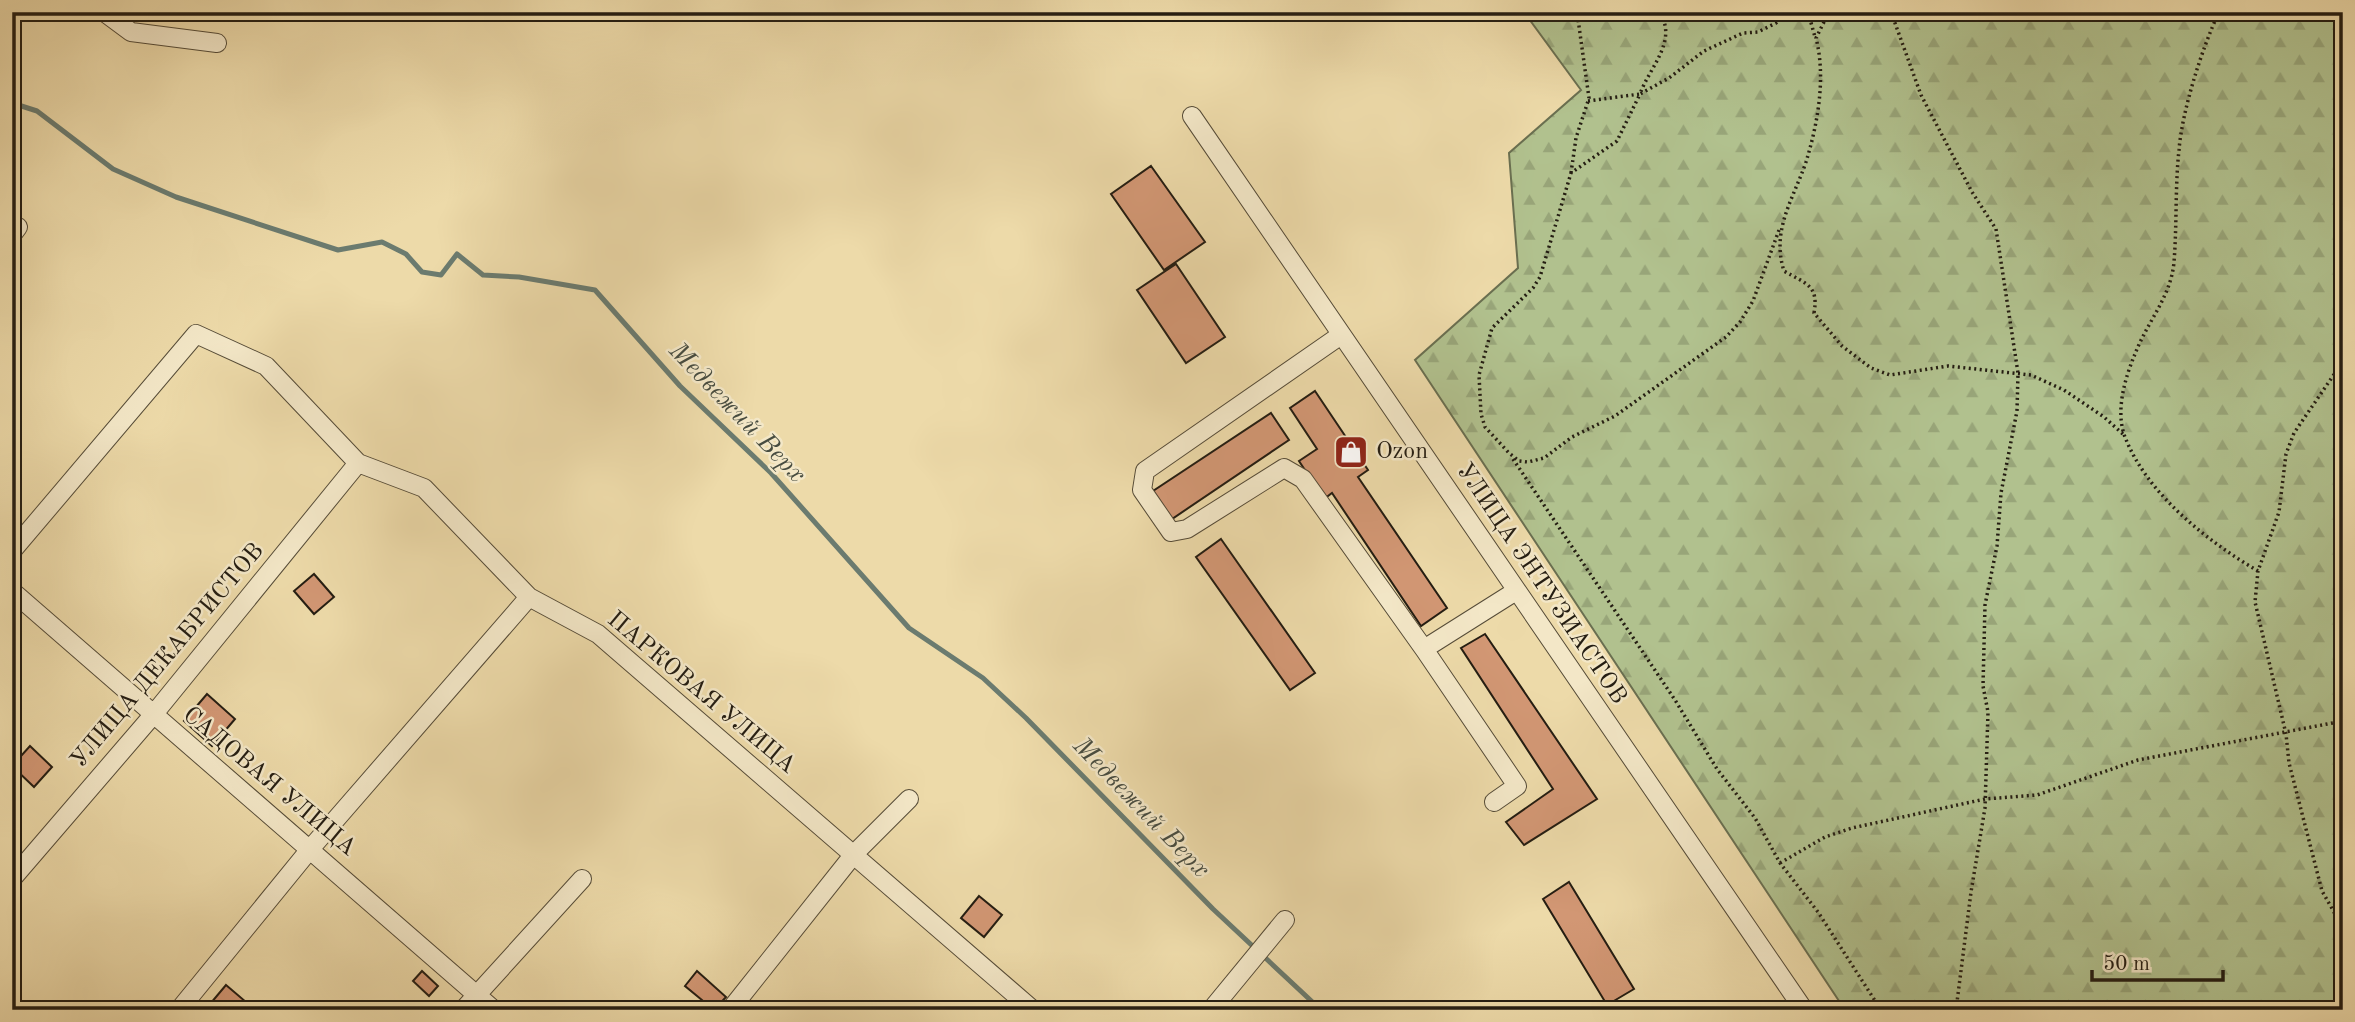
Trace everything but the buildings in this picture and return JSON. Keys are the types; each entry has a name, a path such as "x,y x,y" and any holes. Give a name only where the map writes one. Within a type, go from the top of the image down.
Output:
{"street":[{"path":"104,12 131,32 216,43"},
{"name":"УЛИЦА ЭНТУЗИАСТОВ","path":"1192,116 1804,1010"},
{"name":"ПАРКОВАЯ УЛИЦА","path":"12,551 196,334 266,366 358,463 424,488 528,597 598,634 1033,1010"},
{"path":"1341,335 1146,471 1142,490 1171,532 1187,529 1284,468 1303,479 1517,786 1494,802"},
{"name":"УЛИЦА ДЕКАБРИСТОВ","path":"12,879 153,715 358,463"},
{"name":"САДОВАЯ УЛИЦА","path":"12,591 153,715 311,848 494,1010"},
{"path":"1424,649 1516,591"},
{"path":"179,1010 311,848 528,597"},
{"path":"730,1010 854,854 909,799"},
{"path":"463,1010 582,879"},
{"path":"1210,1010 1285,920"}],"path":[{"path":"1577,12 1588,78 1588,101 1576,138 1571,173 1540,277 1533,288 1492,328 1479,374 1480,414 1485,427 1519,461 1544,458 1572,437 1615,416 1726,337 1740,322 1753,301 1805,163 1816,123 1820,55 1808,12"},
{"path":"1571,173 1618,141 1651,68 1666,45 1665,20 1659,12"},
{"path":"1588,101 1640,94 1669,78 1704,51 1743,33 1758,32 1776,23 1789,12"},
{"path":"1815,38 1829,12"},
{"path":"1891,12 1921,94 1972,192 1996,229 2018,373 2017,411 2001,493 1997,546 1982,632 1983,686 1988,712 1985,799 1956,1010"},
{"path":"2124,435 2122,410 2125,380 2137,349 2170,287 2179,146 2208,38 2219,12"},
{"path":"1779,230 1779,255 1784,271 1814,289 1817,298 1814,313 1842,346 1871,369 1890,375 1948,366 2018,373 2031,375 2064,390 2104,417 2124,435 2143,468 2178,510 2217,544 2258,571"},
{"path":"2343,354 2335,373 2294,433 2287,454 2279,512 2258,571 2255,602 2286,734 2289,763 2322,891 2343,928"},
{"path":"1509,453 1675,700 1717,769 1755,818 1780,863 1818,912 1881,1010"},
{"path":"1780,863 1804,848 1852,828 1985,799 2037,795 2138,760 2286,734 2343,721"}],"green space":[{"path":"1524,12 2343,12 2343,1010 1845,1010 1415,360 1518,268 1509,153 1581,90"}],"waterway":[{"name":"Медвежий Верх","path":"12,103 37,111 113,169 176,197 338,250 382,242 406,254 422,272 441,275 457,254 483,275 519,277 595,290 680,386 771,473 909,628 983,678 1026,718 1213,909 1321,1010"}],"place":[{"name":"Ozon","path":"1351,452"}]}
